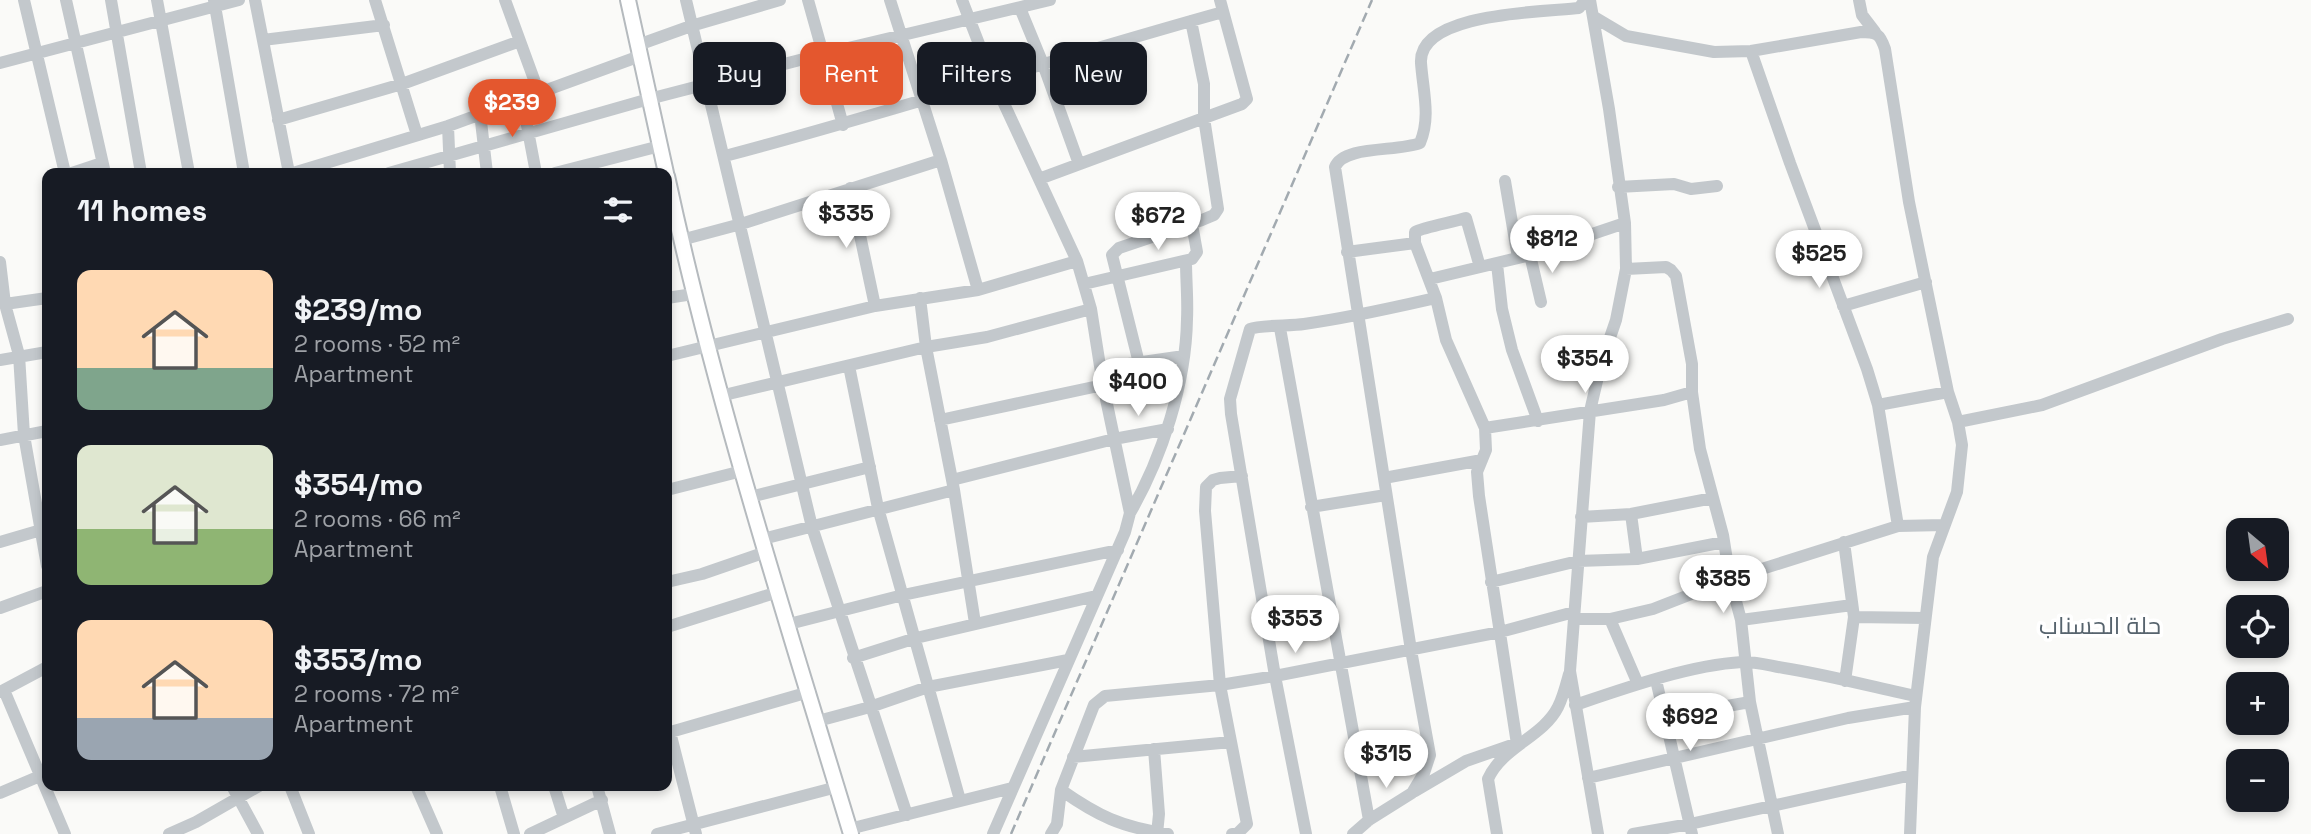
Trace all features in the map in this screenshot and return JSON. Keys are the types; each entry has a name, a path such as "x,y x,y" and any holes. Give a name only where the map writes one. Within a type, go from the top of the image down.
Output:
{"main road":[{"path":"628,0 665,168"},
{"path":"672,212 720,396 850,831"}],"street":[{"path":"24,0 64,168"},
{"path":"66,0 103,168"},
{"path":"111,0 140,168"},
{"path":"158,0 188,168"},
{"path":"0,63 215,3 239,0"},
{"path":"256,0 290,168"},
{"path":"375,0 417,135"},
{"path":"505,0 539,93"},
{"path":"686,0 695,42"},
{"path":"308,168 448,125 539,93 691,26 780,0"},
{"path":"808,0 820,42"},
{"path":"890,0 917,86"},
{"path":"962,0 979,42"},
{"path":"876,42 1050,0"},
{"path":"1859,0 1862,15 1881,36 1885,49 1909,202 1948,392 1962,445 1957,492 1933,557 1915,701 1910,834"},
{"path":"1412,793 1424,773 1430,755 1357,317 1336,163 1354,154 1420,143 1427,108 1421,60 1423,51 1435,35 1472,20 1582,2 1594,17 1626,36 1690,50 1714,52 1751,51 1861,32 1875,32"},
{"path":"215,3 243,168"},
{"path":"1036,66 1191,21 1222,6 1247,99 1242,104 1039,179"},
{"path":"1020,8 1079,164"},
{"path":"1594,17 1625,223 1626,269 1616,320 1601,364 1590,411 1570,671 1598,834"},
{"path":"1139,363 1112,255 1115,251 1214,215 1218,209 1204,118 1204,84 1191,21"},
{"path":"263,40 384,25"},
{"path":"278,120 402,84 520,41"},
{"path":"1751,51 1867,369 1878,405 1898,526"},
{"path":"407,168 693,89"},
{"path":"522,99 535,168"},
{"path":"724,156 917,103"},
{"path":"711,105 812,527 838,613 907,816"},
{"path":"837,105 843,125"},
{"path":"923,105 978,290"},
{"path":"993,834 1118,550 1130,513 1091,309 1077,261 1005,105"},
{"path":"480,113 486,168"},
{"path":"448,125 449,168"},
{"path":"574,168 660,146"},
{"path":"675,231 741,224 941,160"},
{"path":"1505,180 1524,256 1541,302"},
{"path":"1618,187 1674,184 1691,190 1717,186"},
{"path":"850,188 875,306"},
{"path":"1480,267 1466,218 1417,230 1415,243 1430,279 1452,357 1485,428 1486,450 1477,472 1479,496 1520,742"},
{"path":"1430,279 1497,264 1625,223"},
{"path":"1084,284 1192,259 1197,252 1192,224"},
{"path":"1347,252 1415,243"},
{"path":"672,355 875,306 978,290 1077,261"},
{"path":"1130,513 1146,483 1168,429 1184,356 1188,322 1186,261"},
{"path":"0,262 5,304 19,355 24,435 42,536"},
{"path":"1497,264 1502,309 1538,421"},
{"path":"1626,269 1666,267 1676,276 1692,364 1692,392 1700,449 1741,620 1750,702 1778,834"},
{"path":"1843,306 1926,282"},
{"path":"672,298 693,294"},
{"path":"920,298 926,347 953,485 975,623"},
{"path":"1306,834 1275,676 1230,399 1250,330 1255,327 1280,328 1357,317 1436,298"},
{"path":"5,304 42,299"},
{"path":"720,396 926,347 988,337 1091,309"},
{"path":"1958,422 2042,405 2222,339 2288,319"},
{"path":"1280,328 1369,820"},
{"path":"0,360 42,353"},
{"path":"1101,368 1184,356"},
{"path":"849,366 878,508 960,800"},
{"path":"940,420 1104,385"},
{"path":"1485,428 1664,400 1692,392"},
{"path":"1878,405 1948,392"},
{"path":"672,581 702,574 812,527 1114,439 1168,429"},
{"path":"0,440 42,432"},
{"path":"1384,478 1482,460"},
{"path":"750,497 870,467"},
{"path":"672,489 742,471"},
{"path":"1232,834 1237,834 1247,824 1220,685 1205,511 1206,487 1213,480 1242,476"},
{"path":"1311,507 1386,495"},
{"path":"1581,517 1631,514 1713,498"},
{"path":"1631,514 1637,559"},
{"path":"1051,834 1057,824 1061,790 1073,757 1094,705 1105,696 1220,685 1275,676 1574,615 1610,619 1653,609 1730,579 1898,526 1944,525"},
{"path":"0,542 41,530"},
{"path":"1492,582 1578,561 1637,559 1724,542"},
{"path":"1844,542 1853,611 1845,681"},
{"path":"789,624 903,595 1118,550"},
{"path":"672,625 778,592"},
{"path":"0,608 42,593"},
{"path":"853,658 916,638 1096,596"},
{"path":"1741,620 1853,611 1926,618"},
{"path":"1610,619 1638,684"},
{"path":"818,722 928,687 1068,660"},
{"path":"1575,705 1638,684 1745,661 1828,675 1915,701"},
{"path":"42,670 2,691 42,771"},
{"path":"1497,834 1488,779 1497,764 1542,726 1558,708 1570,671"},
{"path":"1656,680 1691,829"},
{"path":"672,732 810,692"},
{"path":"1588,778 1915,701"},
{"path":"1665,718 1750,702"},
{"path":"1073,757 1231,742"},
{"path":"1353,834 1369,820 1466,761 1520,742"},
{"path":"672,747 695,829"},
{"path":"1061,790 1084,807 1112,822 1161,834 1154,749"},
{"path":"1633,834 1691,829 1772,805 1912,775"},
{"path":"0,793 42,776"},
{"path":"657,834 695,829 837,787"},
{"path":"850,831 1012,788"},
{"path":"50,791 65,834"},
{"path":"235,791 258,834"},
{"path":"170,834 250,791"},
{"path":"292,791 309,834"},
{"path":"418,791 438,834"},
{"path":"501,791 514,834"},
{"path":"556,791 564,818"},
{"path":"599,791 610,834"},
{"path":"530,834 602,800"}],"railway":[{"path":"1011,834 1372,0"}],"district":[{"name":"حلة الحسناب","path":"2100,626"}]}
